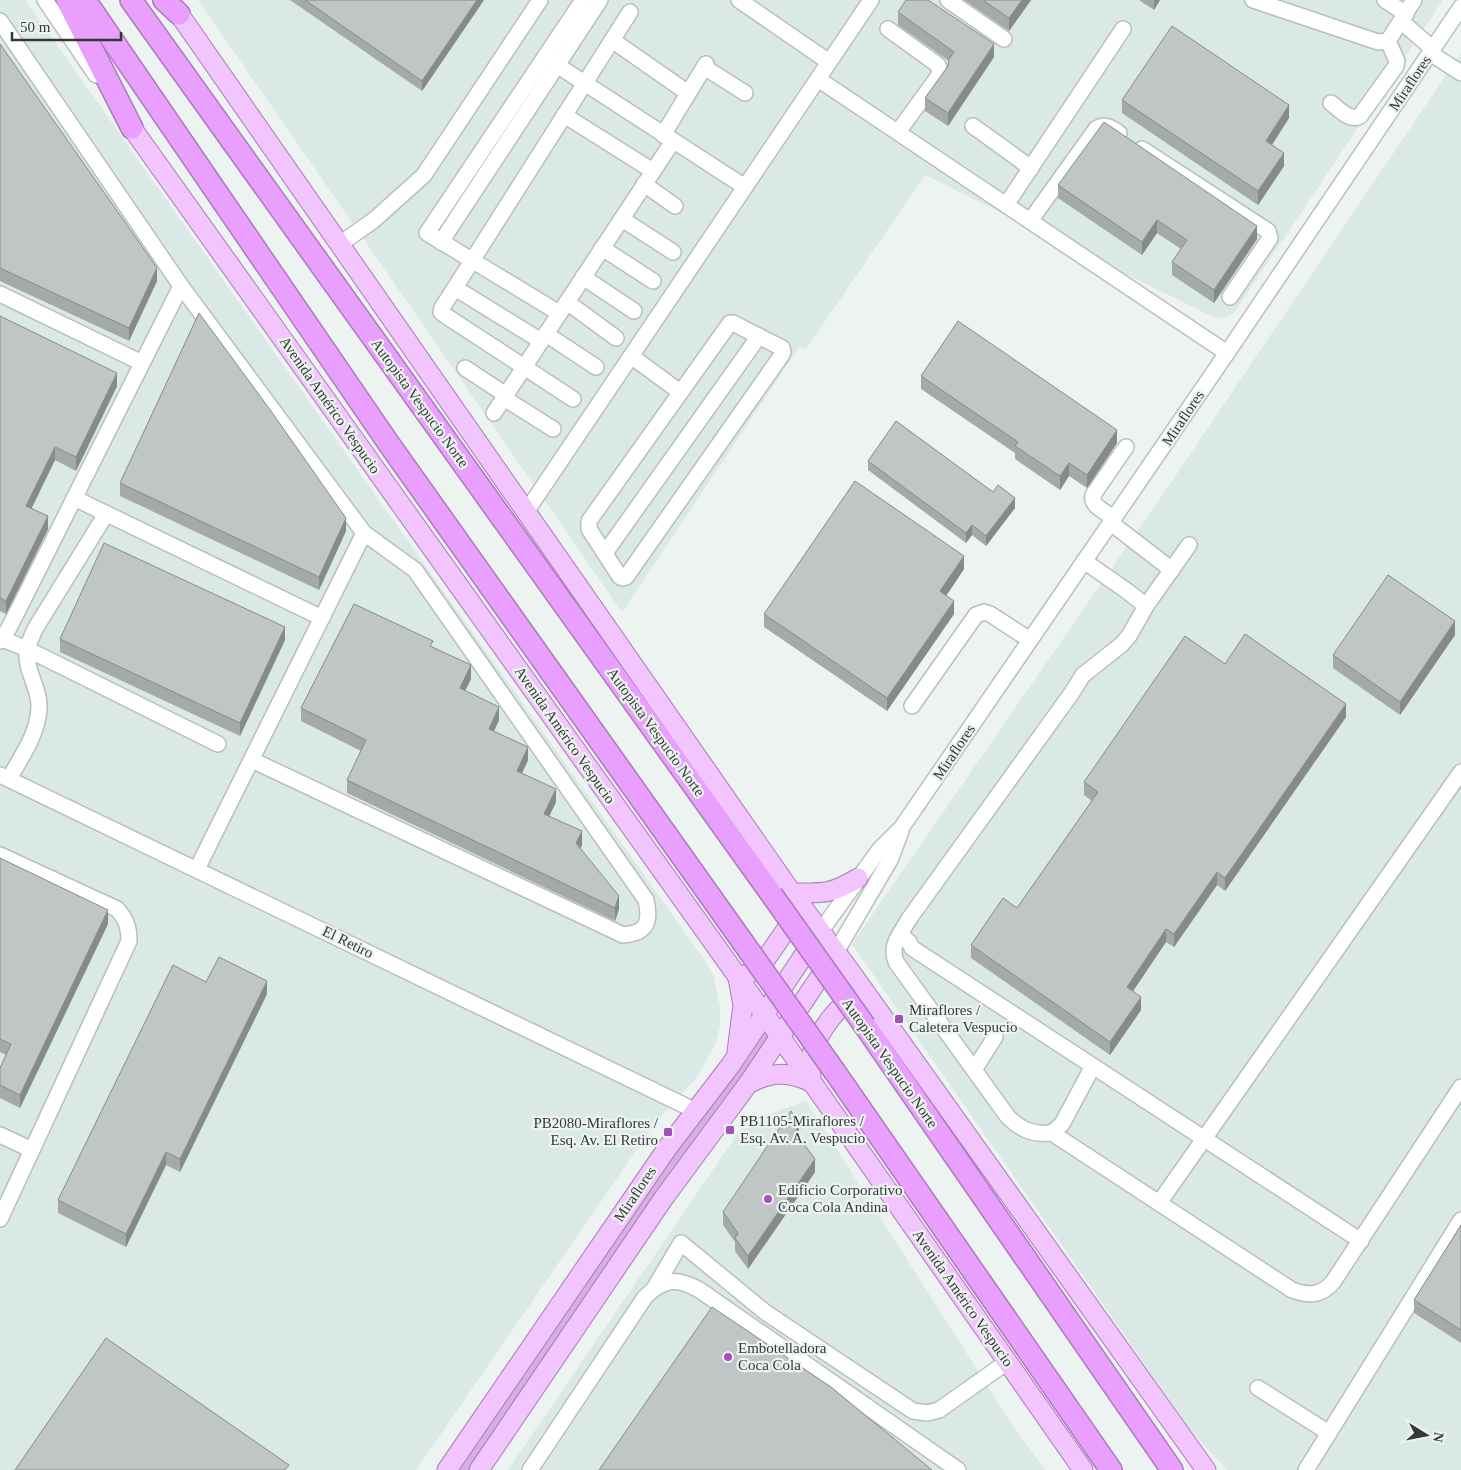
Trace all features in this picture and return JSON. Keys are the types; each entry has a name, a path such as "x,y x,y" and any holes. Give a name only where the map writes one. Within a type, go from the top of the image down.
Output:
{"highway":[{"path":"67,0 132,128"},
{"path":"85,0 389,444 835,1072 1111,1470"},
{"name":"Autopista Vespucio Norte","path":"132,0 782,894 865,1026 1172,1470"}],"main road":[{"path":"171,5 526,512 782,894 792,913 786,930 763,963 752,972 738,978 743,1005 736,1058"},
{"name":"Avenida Américo Vespucio","path":"132,128 765,1015 1083,1470"},
{"path":"782,894 825,893 839,889 858,878"},
{"path":"782,894 820,932 836,952 1206,1470"},
{"name":"Miraflores","path":"447,1470 668,1146 736,1058 820,932"},
{"name":"Miraflores","path":"479,1470 668,1191 748,1084 836,952"},
{"path":"748,1084 760,1078 779,1074 800,1077 811,1082 811,1059 819,1037 841,1005 853,997 866,994"}],"street":[{"name":"Avenida Américo Vespucio","path":"45,0 132,128"},
{"path":"340,244 374,220 424,175 540,0"},
{"path":"550,61 583,0"},
{"path":"600,0 550,61 427,232 441,242 616,338"},
{"path":"739,0 829,62"},
{"path":"526,512 871,0"},
{"path":"948,0 1004,39"},
{"path":"1253,0 1378,42 1388,41 1414,0"},
{"path":"1385,0 1404,18 1431,51 1461,72"},
{"name":"Miraflores","path":"820,932 880,849 902,827 1227,353 1461,7"},
{"path":"573,399 441,312 472,259 630,12"},
{"path":"0,21 181,286 364,533 415,570 646,900 650,916 646,926 635,934 623,935 252,760"},
{"path":"888,29 938,65 940,69 940,74 898,132"},
{"path":"1006,205 1123,29"},
{"path":"612,40 688,93"},
{"path":"1331,103 1351,118 1356,119 1360,116 1396,66 1397,61 1388,41"},
{"path":"550,61 745,188"},
{"path":"494,413 653,171 688,93 705,66 745,92"},
{"path":"818,78 1227,353"},
{"path":"564,115 653,171"},
{"path":"972,126 1031,168"},
{"path":"1030,221 1096,129 1101,126 1108,126 1268,231 1270,238 1230,297"},
{"path":"644,184 675,206"},
{"path":"622,219 673,252"},
{"path":"602,248 653,281"},
{"path":"583,277 634,311"},
{"path":"181,286 1,639 27,649 218,744"},
{"path":"455,288 596,367"},
{"path":"0,294 142,363"},
{"path":"730,323 759,336 782,348 782,356 626,577 620,577 589,529 589,521 730,323"},
{"path":"604,553 759,336"},
{"path":"631,356 680,392"},
{"path":"465,368 553,429"},
{"path":"1126,447 1093,495 1093,503 1172,570"},
{"path":"74,498 322,618"},
{"path":"5,777 33,735 39,714 39,698 29,670 27,649 35,629 106,514"},
{"path":"197,869 364,533"},
{"path":"1092,1066 1062,1124 1052,1133 1040,1134 1029,1132 1016,1124 1008,1117 896,962 893,953 894,944 920,903 1083,675 1121,646 1146,606 1189,545"},
{"path":"1084,562 1146,606"},
{"path":"912,706 976,615 984,612 990,614 1030,640"},
{"path":"1159,1203 1461,772"},
{"name":"El Retiro","path":"5,777 696,1111"},
{"name":"Miraflores","path":"836,952 890,860 902,827"},
{"path":"0,854 117,909 125,918 129,929 129,941 125,953 0,1219"},
{"path":"900,934 910,942 912,948 1361,1241"},
{"path":"974,1070 994,1037"},
{"path":"1052,1133 1292,1290 1311,1295 1326,1290 1333,1282 1461,1087"},
{"path":"0,1134 32,1150"},
{"path":"1306,1470 1461,1220"},
{"path":"530,1470 645,1297 655,1287 681,1243 765,1312 913,1411 927,1412 939,1410 1007,1362"},
{"path":"655,1287 669,1281 681,1282 702,1291 958,1470"},
{"path":"1258,1388 1329,1433"}],"shaded area":[{"path":"0,0 25,0 705,961 713,975 720,1006 720,1026 715,1045 696,1078 655,1123 416,1470 0,1470"},
{"path":"198,0 1443,0 1234,313 1228,317 1215,318 925,175 806,349 800,346 622,612"},
{"path":"1461,53 1461,1470 1227,1470 1192,1432 852,944 1168,487"},
{"path":"762,1027 771,1039 475,1470 457,1470"},
{"path":"806,1101 1011,1423 1045,1470 508,1470 745,1123"}],"building":[{"path":"305,0 477,0 422,81"},
{"path":"906,0 928,0 994,44 948,113 925,98 948,66 949,59 954,52 898,12"},
{"path":"983,0 1022,0 1009,18"},
{"path":"1172,26 1289,105 1266,141 1284,153 1258,191 1122,100"},
{"path":"0,44 157,268 129,328 0,268"},
{"path":"1104,122 1257,226 1214,290 1172,262 1187,240 1157,220 1142,242 1058,185"},
{"path":"199,313 346,518 319,577 120,483"},
{"path":"0,316 117,373 76,457 55,447 26,506 48,516 6,601 0,598"},
{"path":"958,321 1117,430 1087,475 1069,463 1060,476 1015,446 1018,442 921,376"},
{"path":"896,421 993,492 998,485 1015,498 986,536 972,525 966,533 868,461"},
{"path":"855,481 964,556 940,591 954,601 887,698 764,614"},
{"path":"104,543 285,627 240,723 60,639"},
{"path":"1388,575 1455,621 1400,702 1333,655"},
{"path":"354,604 433,641 430,646 471,665 460,688 499,707 489,729 528,747 517,771 556,789 544,814 582,831 576,843 619,896 615,908 347,780 366,740 301,708"},
{"path":"1245,634 1346,704 1225,878 1217,872 1174,934 1166,929 1127,987 1141,997 1110,1042 971,945 1003,898 1017,908 1098,792 1084,782 1185,636 1225,664"},
{"path":"0,858 108,910 20,1095 0,1085 0,1068 11,1044 0,1039"},
{"path":"219,957 267,981 180,1159 166,1152 126,1234 58,1200 173,965 206,982"},
{"name":"Edificio Corporativo Coca Cola Andina","path":"791,1111 799,1125 795,1132 815,1159 748,1256 735,1238 738,1233 723,1212"},
{"path":"1461,1225 1461,1330 1414,1300"},
{"name":"Embotelladora Coca Cola","path":"712,1307 831,1387 932,1470 599,1470"},
{"path":"106,1338 289,1465 285,1470 15,1470"}],"place":[{"name":"Miraflores / Caletera Vespucio","path":"899,1019"},
{"name":"PB1105-Miraflores / Esq. Av. A. Vespucio","path":"730,1130"},
{"name":"PB2080-Miraflores / Esq. Av. El Retiro","path":"668,1132"},
{"name":"Edificio Corporativo Coca Cola Andina","path":"768,1199"},
{"name":"Embotelladora Coca Cola","path":"728,1357"}]}
